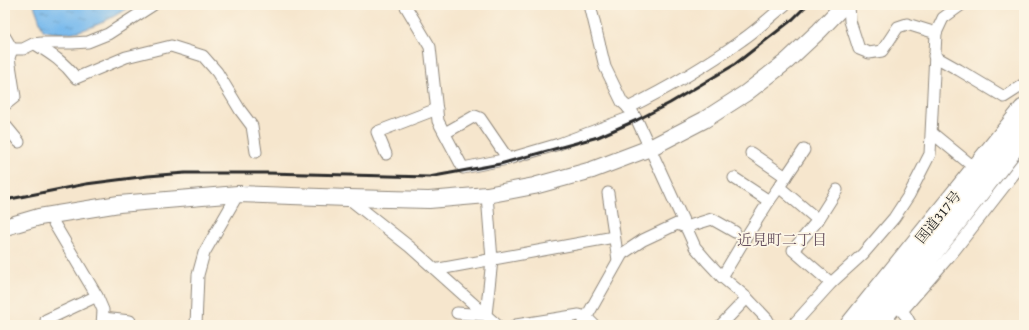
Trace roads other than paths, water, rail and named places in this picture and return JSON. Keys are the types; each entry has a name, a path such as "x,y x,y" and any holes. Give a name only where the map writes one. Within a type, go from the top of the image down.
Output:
{"highway":[{"name":"国道317号","path":"851,325 1024,110"},
{"name":"国道317号","path":"876,325 897,308 1024,133"}],"street":[{"path":"12,49 23,49 33,44 88,42 108,34 153,5"},
{"path":"405,5 430,47 438,121 463,168 508,159 559,144 631,112 653,95 700,68 743,40 785,5"},
{"path":"590,5 605,66 622,102 631,112 650,148 696,247 722,277 747,298 766,318 770,325"},
{"path":"5,227 39,217 119,204 238,194 429,200 487,195 534,186 592,170 650,148 704,120 746,93 787,61 844,5"},
{"path":"848,5 850,21 859,49 869,53 882,51 898,27 907,24 936,33"},
{"path":"793,325 832,283 863,254 894,218 909,195 930,154 936,33 943,18 961,5"},
{"path":"5,36 12,49 9,58 15,97 5,105"},
{"path":"35,44 58,58 69,68 76,78 126,57 171,46 203,56 217,72 240,110 252,126 256,152"},
{"path":"934,56 1004,97 1024,84"},
{"path":"386,154 378,132 437,109"},
{"path":"445,133 475,116 480,118 508,159"},
{"path":"5,125 19,142"},
{"path":"932,133 976,170"},
{"path":"722,277 769,201 804,150"},
{"path":"751,153 786,177"},
{"path":"911,325 906,316 897,308 953,252 1024,161"},
{"path":"734,178 769,201"},
{"path":"779,187 818,220"},
{"path":"832,283 793,250 818,220 837,190"},
{"path":"608,193 618,260"},
{"path":"196,325 198,275 204,253 238,194"},
{"path":"486,315 492,260 487,195"},
{"path":"348,198 410,247 497,325"},
{"path":"49,215 97,296 102,310 102,322 130,321"},
{"path":"516,325 579,315 587,322 622,254 643,240 677,224 686,227 712,219 735,232"},
{"path":"440,269 614,237"},
{"path":"46,320 97,296"},
{"path":"721,325 747,298"},
{"path":"457,313 486,315"}],"water":[{"path":"34,5 132,5 90,28 66,33 54,33 43,30"}],"railway":[{"path":"5,200 86,184 185,173 267,173 429,177 500,164 598,137 637,120 670,103 734,65 793,19 807,5"}],"district":[{"name":"近見町二丁目","path":"782,240"}]}
